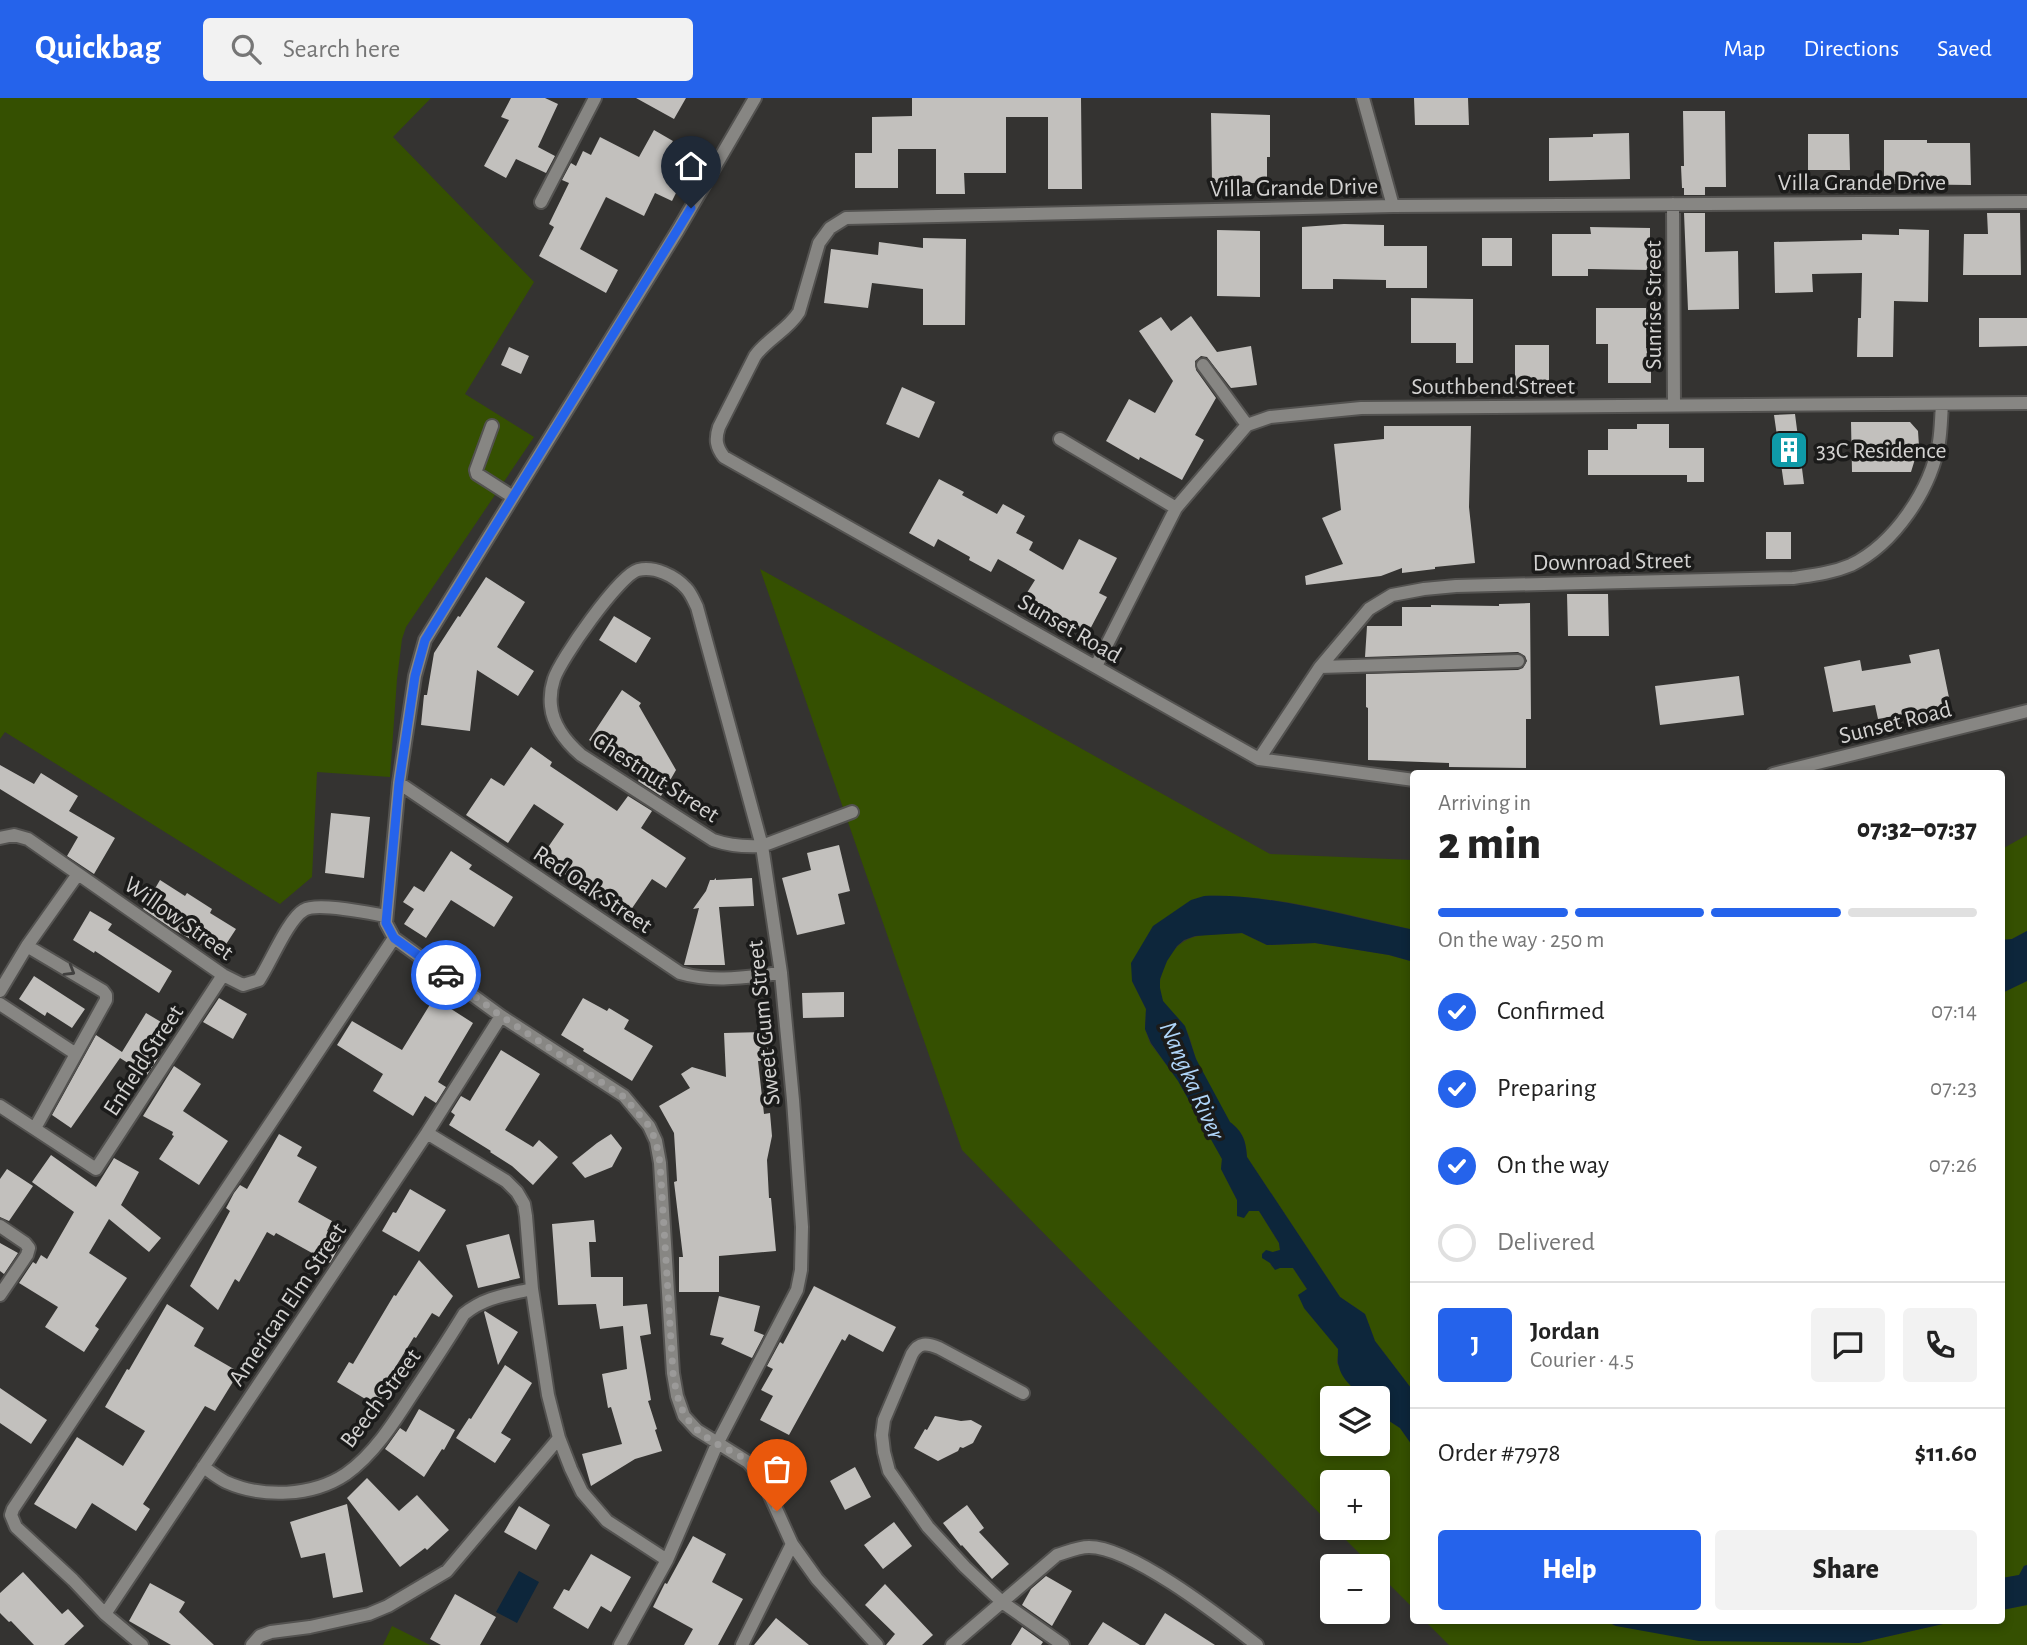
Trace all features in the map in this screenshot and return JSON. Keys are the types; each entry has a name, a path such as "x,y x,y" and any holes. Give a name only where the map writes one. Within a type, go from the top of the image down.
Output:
{"street":[{"path":"541,202 595,98"},
{"path":"755,98 678,230 425,640 415,676 399,783 386,923 394,938 501,1016 624,1097 649,1126 656,1141 660,1163 673,1373 684,1416 697,1430 748,1462 763,1480 792,1544 817,1579 877,1645"},
{"path":"1363,98 1393,205"},
{"name":"Villa Grande Drive","path":"724,457 717,446 719,427 755,356 799,312 819,243 830,228 845,218 1393,205 2027,202"},
{"name":"Sunrise Street","path":"1673,204 1674,405"},
{"path":"1096,666 1176,508 1247,425 1203,365"},
{"name":"Southbend Street","path":"1247,425 1270,417 1360,408 2027,403"},
{"name":"Downroad Street","path":"1259,759 1320,667 1368,609 1392,595 1456,586 1793,578 1826,573 1850,565 1875,551 1894,532 1922,491 1939,443 1942,405"},
{"path":"492,426 476,470 477,474 513,497"},
{"path":"1060,439 1176,508"},
{"name":"Sunset Road","path":"724,457 1259,759 1410,779"},
{"name":"Chestnut Street","path":"688,589 664,572 634,572 623,581 586,627 554,678 551,696 553,719 567,741 581,755 713,840 732,846 762,846 852,812"},
{"name":"Sweet Gum Street","path":"620,1645 667,1560 717,1444 797,1290 801,1270 802,1227 793,1100 780,973 762,846 697,607 688,589"},
{"path":"1320,667 1518,661"},
{"name":"Sunset Road","path":"1789,770 2027,711"},
{"name":"Red Oak Street","path":"399,783 680,973 713,979 780,973"},
{"name":"Willow Street","path":"3,837 28,839 223,975 243,985 259,980 288,929 304,910 327,907 386,916"},
{"path":"0,990 27,946 78,874"},
{"path":"142,1645 105,1614 16,1527 10,1516 394,938"},
{"path":"0,1106 35,1128 106,1000 103,991 27,946"},
{"name":"Enfield Street","path":"35,1128 91,1168 99,1167 223,975"},
{"path":"0,1004 76,1054"},
{"name":"American Elm Street","path":"105,1614 427,1133 501,1016"},
{"path":"427,1133 506,1181 524,1204 532,1289 548,1395 559,1438 582,1492 594,1507 607,1521 667,1560"},
{"path":"0,1226 29,1248 0,1295"},
{"name":"Beech Street","path":"203,1467 225,1481 270,1493 295,1493 344,1476 360,1462 388,1429 464,1314 476,1304 488,1299 532,1289"},
{"path":"1023,1393 939,1348 930,1344 921,1345 912,1354 890,1403 882,1435 884,1452 889,1471 901,1491 928,1527 965,1567 1002,1602 1063,1645"},
{"path":"253,1645 260,1636 271,1632 310,1627 369,1614 388,1606 447,1571 559,1438"},
{"path":"742,1645 792,1544"},
{"path":"952,1645 1057,1555 1090,1547 1112,1552 1137,1563 1221,1616 1257,1645"}],"green space":[{"path":"0,98 431,98 393,137 534,282 465,394 534,437 406,627 397,679 390,777 317,772 312,877 280,904 5,732 0,739"},
{"path":"760,569 1270,854 1410,860 1410,929 1283,902 1204,896 1132,981 1146,1009 1145,1029 1150,1043 1178,1080 1210,1136 1222,1159 1221,1169 1237,1200 1238,1209 1259,1211 1279,1243 1280,1250 1273,1252 1270,1263 1272,1267 1293,1268 1307,1289 1304,1308 1339,1349 1337,1363 1353,1386 1320,1386 1320,1456 1390,1456 1390,1421 1400,1428 1410,1442 1410,1605 1390,1585 1390,1554 1360,1554 1346,1540 1390,1540 1390,1470 1320,1470 1320,1514 962,1150"},
{"path":"2027,835 2027,931 2005,940 2005,847"},
{"path":"1242,933 1267,945 1315,943 1410,961 1410,1387 1375,1341 1365,1314 1340,1297 1247,1157 1243,1137 1230,1123 1204,1077 1186,1030 1161,997 1162,974 1170,956 1185,941 1205,935"},
{"path":"2027,981 2027,1565 2020,1575 2005,1578 2005,992"},
{"path":"2027,1605 2027,1645 1449,1645 1428,1624 1612,1624 1859,1643 1943,1624 2005,1624 2005,1609"},
{"path":"392,1626 430,1645 383,1645"}],"water":[{"name":"Nangka River","path":"1204,896 1229,896 1282,902 1410,929 1410,961 1315,943 1267,945 1242,933 1195,936 1177,946 1167,961 1160,979 1160,988 1163,1001 1185,1026 1196,1059 1230,1122 1243,1137 1247,1157 1340,1297 1365,1314 1375,1341 1410,1387 1410,1442 1400,1428 1390,1421 1390,1386 1349,1384 1338,1365 1338,1349 1304,1308 1298,1295 1307,1289 1293,1268 1275,1270 1262,1258 1266,1250 1280,1250 1279,1243 1259,1211 1249,1211 1244,1218 1237,1216 1237,1200 1221,1169 1222,1159 1145,1029 1146,1009 1132,981 1131,963 1153,926 1191,900"},
{"path":"2027,931 2027,981 2005,992 2005,940"},
{"path":"2027,1565 2027,1605 2005,1609 2005,1577 2019,1575"},
{"path":"519,1571 539,1582 517,1623 496,1612"},
{"path":"1612,1624 1943,1624 1859,1643 1699,1641"}],"building":[{"path":"511,98 545,98 558,104 538,147 555,156 546,173 516,159 506,178 484,166 509,120 501,117"},
{"path":"636,98 686,98 674,119"},
{"path":"912,98 1081,98 1082,189 1048,189 1048,117 1006,117 1006,173 964,173 965,194 936,194 936,149 898,149 898,188 855,188 855,153 872,153 872,117 912,116"},
{"path":"1414,98 1468,98 1469,125 1415,125"},
{"path":"1683,111 1725,111 1726,187 1705,187 1705,195 1684,195 1681,166 1684,166"},
{"path":"1211,113 1270,115 1267,183 1212,183"},
{"path":"654,130 673,141 669,147 689,158 680,175 684,177 672,201 655,193 644,216 606,197 580,249 618,270 606,293 539,256 554,227 549,224 569,183 562,180 571,163 576,166 583,151 591,155 600,137 639,157"},
{"path":"1629,133 1630,179 1549,181 1549,138"},
{"path":"1808,134 1849,134 1850,170 1808,170"},
{"path":"1884,140 1970,143 1971,185 1884,184"},
{"path":"1684,213 1705,213 1705,252 1738,251 1739,309 1688,310"},
{"path":"1987,213 2020,213 2021,275 1963,275 1964,234 1988,234"},
{"path":"1384,225 1384,246 1427,246 1427,288 1386,288 1386,280 1333,279 1333,289 1302,289 1302,227"},
{"path":"1590,227 1650,228 1650,270 1588,269 1588,276 1552,276 1552,234 1591,234"},
{"path":"1899,229 1929,230 1928,302 1894,301 1893,357 1857,357 1862,273 1812,274 1813,292 1775,293 1774,242 1862,240 1862,234 1899,235"},
{"path":"1217,230 1260,231 1260,297 1217,296"},
{"path":"923,238 966,239 965,325 923,325 923,289 872,283 868,308 824,303 831,249 878,255 879,242 923,248"},
{"path":"1482,238 1512,238 1512,266 1482,266"},
{"path":"1411,298 1473,299 1473,363 1456,363 1456,343 1411,343"},
{"path":"1596,308 1646,308 1646,348 1651,348 1651,383 1608,383 1608,344 1596,344"},
{"path":"1191,316 1217,352 1251,346 1257,385 1231,388 1207,357 1201,356 1195,361 1196,370 1216,398 1195,435 1204,440 1182,480 1106,441 1129,399 1155,413 1173,381 1139,331 1161,317 1171,331"},
{"path":"1979,318 2027,318 2027,346 1979,347"},
{"path":"1515,345 1549,345 1549,388 1515,388"},
{"path":"509,347 529,356 521,374 501,365"},
{"path":"902,387 935,402 919,438 886,424"},
{"name":"33C Residence","path":"1795,414 1804,484 1784,485 1774,415"},
{"path":"1851,422 1910,422 1918,431 1919,446 1911,472 1852,472"},
{"path":"1637,424 1669,424 1669,448 1704,448 1704,482 1687,482 1687,475 1588,475 1588,450 1608,450 1608,429 1637,429"},
{"path":"1384,426 1471,426 1469,507 1475,563 1402,573 1402,568 1381,576 1306,585 1305,576 1343,564 1322,518 1341,510 1334,444 1384,439"},
{"path":"939,479 997,514 1003,504 1025,516 1016,533 1033,542 1029,550 1063,570 1079,539 1117,558 1099,593 1107,597 1088,633 1023,599 1035,580 998,559 991,572 938,539 934,547 909,533"},
{"path":"1766,532 1791,532 1791,559 1766,559"},
{"path":"486,577 525,602 497,647 534,671 518,696 477,670 470,731 421,725 424,695 427,695 434,653"},
{"path":"1567,594 1608,594 1609,636 1568,636"},
{"path":"1530,603 1531,719 1526,719 1526,768 1449,767 1449,763 1368,760 1366,674 1518,670 1523,668 1527,661 1525,656 1518,652 1365,657 1367,626 1402,626 1402,607"},
{"path":"614,616 651,638 636,663 599,640"},
{"path":"1939,649 1953,717 1922,723 1920,711 1878,719 1875,705 1833,712 1824,667 1860,660 1862,671 1911,663 1909,655"},
{"path":"1739,676 1744,715 1660,725 1655,686"},
{"path":"622,690 641,703 639,706 676,770 661,796 638,781 640,777 634,771 589,740"},
{"path":"531,747 552,762 550,766 617,811 628,796 652,811 641,828 686,858 666,888 652,879 624,920 540,859 564,824 534,804 508,843 466,815 491,778 504,786"},
{"path":"0,765 34,784 41,773 78,796 69,811 115,838 94,874 67,856 78,837 0,789"},
{"path":"331,813 370,817 364,878 325,873"},
{"path":"839,845 850,891 838,894 845,924 797,935 782,878 811,870 807,853"},
{"path":"451,851 472,865 469,869 513,897 494,927 451,900 426,938 404,924 414,909 403,902 414,886 424,892"},
{"path":"752,878 754,906 719,907 725,965 684,965 699,908 693,909 706,891 710,880"},
{"path":"160,880 212,909 210,913 236,929 219,955 143,909"},
{"path":"90,911 112,924 108,930 172,971 159,993 95,951 94,953 73,940"},
{"path":"34,976 85,1009 72,1028 47,1012 45,1016 19,999"},
{"path":"844,992 844,1017 803,1018 802,993"},
{"path":"219,998 247,1014 233,1039 203,1022"},
{"path":"434,998 473,1023 438,1082 446,1087 436,1103 425,1096 413,1116 373,1091 383,1074 337,1045 352,1021 402,1050"},
{"path":"583,998 607,1011 609,1008 629,1020 624,1029 653,1046 632,1081 561,1035"},
{"path":"146,1013 166,1025 151,1050 160,1055 147,1075 120,1058 71,1128 52,1115 96,1035 122,1052"},
{"path":"767,1032 768,1061 758,1061 764,1114 770,1113 772,1136 767,1160 776,1251 719,1256 719,1292 679,1292 679,1257 683,1257 674,1182 677,1181 674,1133 659,1106 690,1088 681,1074 692,1067 726,1077 724,1033"},
{"path":"501,1050 540,1074 505,1130 533,1147 539,1140 558,1157 533,1185 491,1151 449,1125 455,1115 451,1112 461,1096 470,1101"},
{"path":"174,1066 201,1084 183,1111 228,1141 199,1185 159,1159 174,1136 173,1132 143,1116"},
{"path":"279,1134 302,1147 297,1156 317,1167 298,1202 332,1221 327,1231 343,1240 330,1263 276,1233 274,1236 267,1232 239,1282 235,1279 218,1310 190,1286 230,1211 226,1208 234,1193 240,1185 247,1189"},
{"path":"611,1134 622,1148 612,1167 585,1178 572,1163"},
{"path":"51,1155 96,1187 114,1158 139,1172 121,1205 161,1238 149,1252 109,1219 89,1253 127,1278 95,1326 99,1329 84,1352 45,1327 58,1307 19,1283 41,1255 47,1259 74,1212 32,1182"},
{"path":"7,1169 33,1186 9,1221 0,1217 0,1179"},
{"path":"410,1189 446,1210 419,1252 382,1231"},
{"path":"594,1220 596,1242 589,1242 591,1277 623,1277 623,1306 647,1304 651,1334 640,1336 651,1400 648,1401 662,1451 635,1459 591,1486 582,1454 622,1444 611,1407 608,1408 602,1374 627,1369 623,1326 600,1329 596,1304 558,1305 552,1224"},
{"path":"509,1234 520,1278 478,1288 466,1245"},
{"path":"0,1243 18,1253 4,1274 0,1271"},
{"path":"419,1260 453,1296 439,1317 432,1313 416,1338 414,1337 385,1384 389,1386 377,1406 337,1382 349,1362 353,1364 394,1295 396,1296"},
{"path":"814,1286 896,1327 883,1352 849,1334 845,1341 842,1339 789,1435 760,1420 773,1396 761,1390 773,1369 767,1366 780,1342 783,1344"},
{"path":"719,1296 760,1306 754,1331 764,1335 752,1358 721,1344 724,1338 710,1335"},
{"path":"167,1304 204,1328 194,1346 239,1372 215,1411 205,1406 143,1504 150,1509 136,1531 92,1503 76,1529 34,1504 77,1437 123,1466 145,1431 105,1407"},
{"path":"484,1312 518,1332 498,1365"},
{"path":"505,1365 532,1383 501,1433 511,1439 495,1463 456,1438"},
{"path":"0,1388 47,1420 31,1444 0,1423"},
{"path":"419,1409 455,1430 424,1477 385,1449 400,1428 406,1432"},
{"path":"935,1416 971,1420 982,1426 973,1443 960,1447 958,1451 938,1461 914,1448"},
{"path":"855,1467 871,1497 845,1510 830,1481"},
{"path":"367,1478 399,1511 417,1495 449,1530 427,1550 425,1548 400,1567 347,1498"},
{"path":"347,1504 363,1592 333,1598 325,1553 301,1558 290,1522"},
{"path":"967,1505 984,1528 979,1532 1009,1564 992,1579 943,1523"},
{"path":"519,1506 550,1525 536,1550 504,1532"},
{"path":"894,1522 912,1546 883,1569 864,1545"},
{"path":"693,1536 726,1554 712,1582 743,1599 718,1645 684,1645 693,1629 653,1607"},
{"path":"591,1554 631,1577 611,1612 601,1606 588,1629 553,1608 564,1589 569,1591"},
{"path":"23,1572 62,1614 68,1609 84,1626 64,1645 34,1645 0,1613 0,1593"},
{"path":"1046,1576 1072,1591 1052,1626 1022,1605 1031,1589"},
{"path":"150,1583 185,1602 179,1612 214,1645 171,1645 129,1621"},
{"path":"885,1584 933,1635 922,1645 886,1645 895,1634 865,1605"},
{"path":"455,1594 496,1617 480,1645 441,1645 430,1639"},
{"path":"1165,1613 1215,1645 1145,1645"},
{"path":"776,1618 809,1645 754,1645"},
{"path":"1103,1622 1140,1645 1088,1645"},
{"path":"1022,1627 1043,1642 1041,1645 1011,1645"}],"way so far":[{"path":"446,975 501,1016 624,1097 649,1126 656,1141 660,1163 673,1373 677,1396 684,1416 697,1430 748,1462 763,1480 777,1511"}],"place":[{"name":"33C Residence","path":"1789,450"}],"route":[{"path":"446,975 394,938 386,923 399,783 415,676 425,640 691,208"}]}
